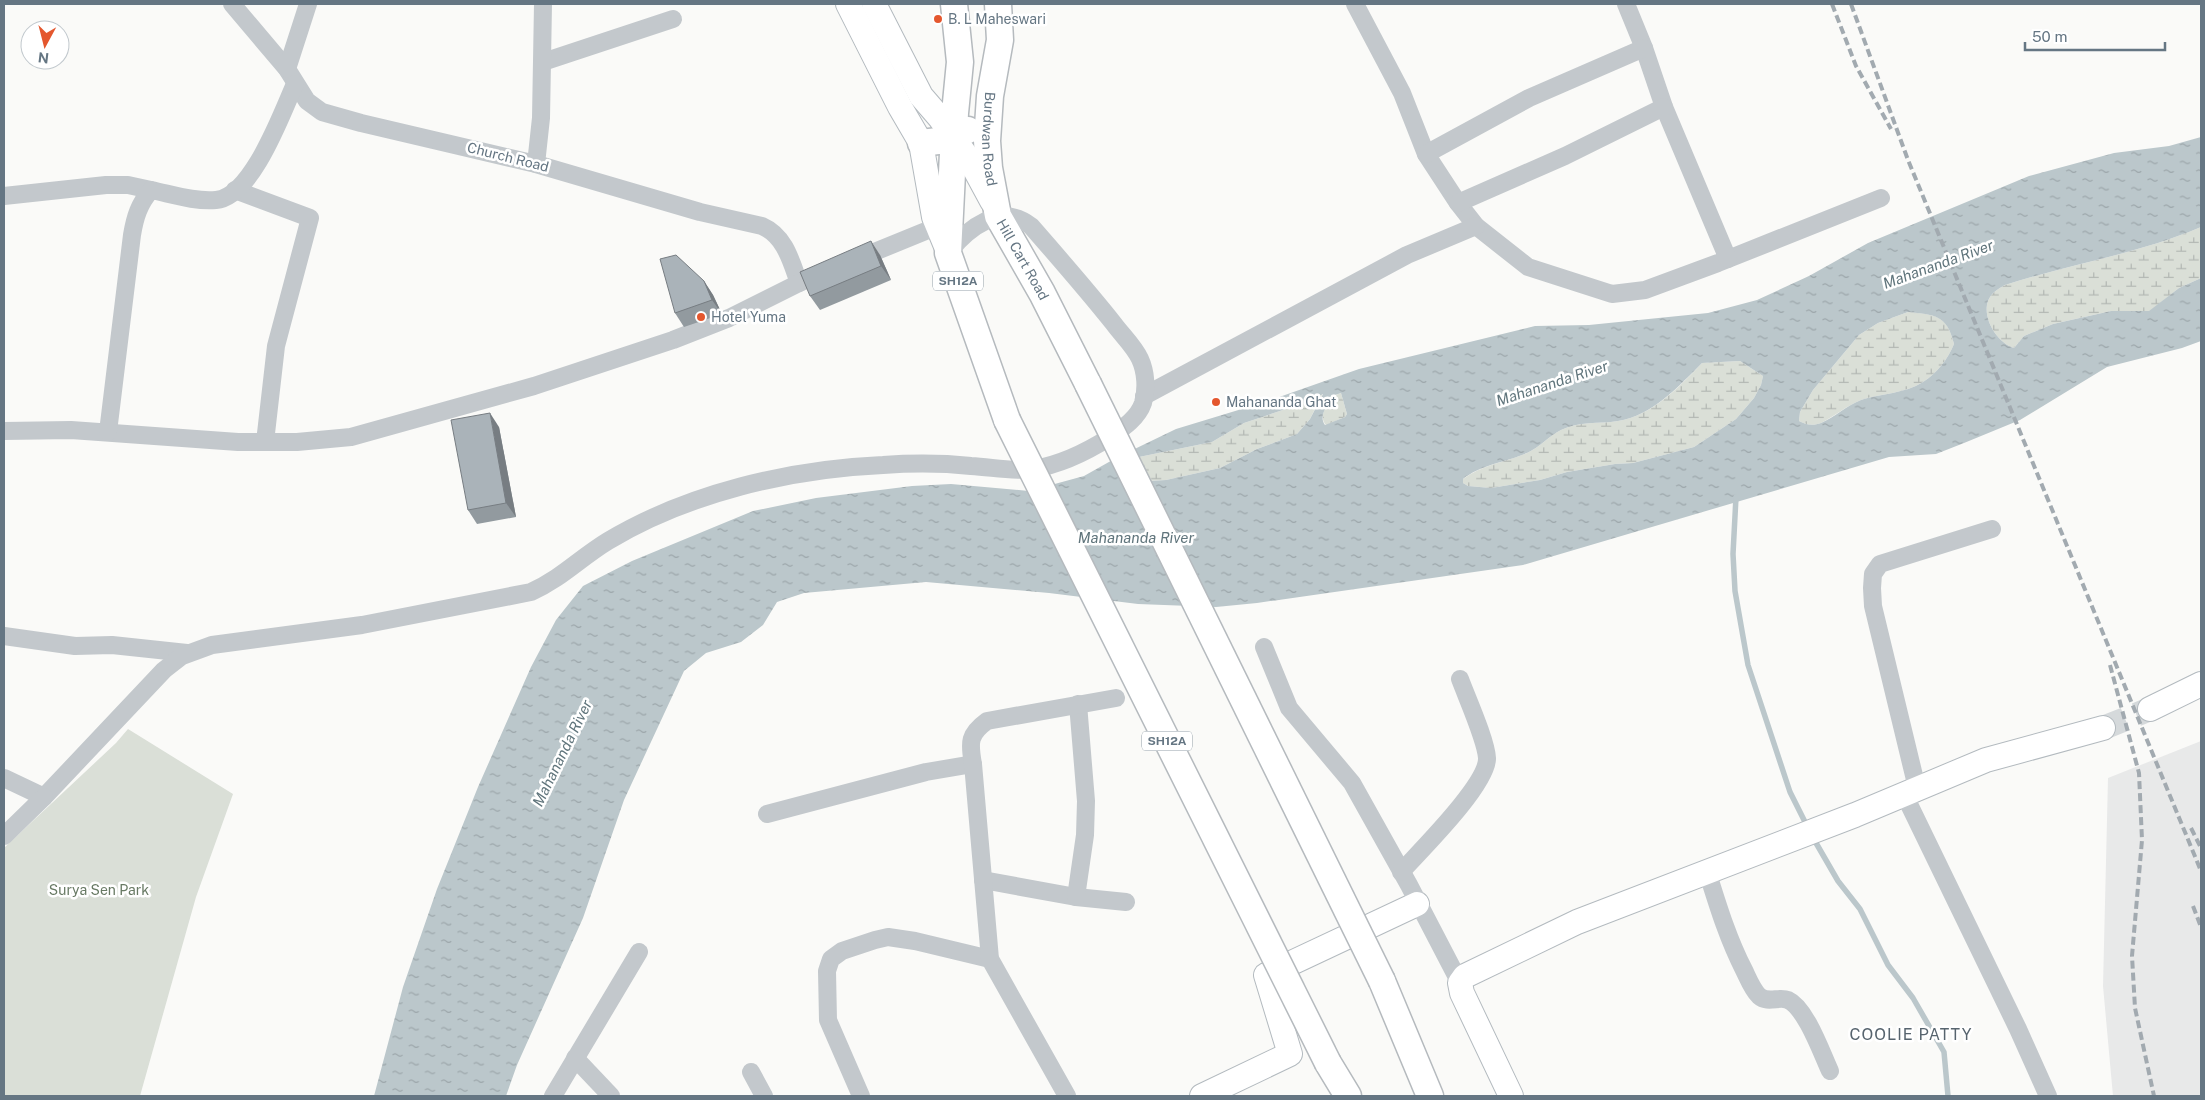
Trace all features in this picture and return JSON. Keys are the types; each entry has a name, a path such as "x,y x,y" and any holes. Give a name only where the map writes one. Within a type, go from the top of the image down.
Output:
{"main road":[{"name":"SH12A","path":"954,4 960,62 948,253 1007,420 1328,1063 1348,1096"},
{"name":"Burdwan Road","path":"998,4 1000,40 988,118 989,168 998,216"},
{"path":"921,143 954,137 977,126 988,118"},
{"name":"Hill Cart Road","path":"998,216 1042,293 1088,384 1382,981 1430,1096"}],"street":[{"name":"Church Road","path":"232,4 313,107 332,116 536,164 700,212 770,230 782,242 799,283"},
{"path":"4,196 106,185 128,185 217,200 226,197 255,168 267,148 291,77 308,4"},
{"path":"536,164 540,142 543,4"},
{"path":"848,4 900,107 921,143 926,179 938,226 948,253"},
{"name":"Hill Cart Road","path":"874,4 921,96 954,137 972,164 998,216"},
{"path":"1355,4 1402,93 1426,154 1458,203 1476,226 1528,267 1612,294 1645,290 1881,198"},
{"path":"1626,4 1644,48 1664,107 1728,259"},
{"path":"543,62 673,19"},
{"path":"1426,154 1529,98 1644,48"},
{"path":"1458,203 1565,156 1664,107"},
{"path":"108,432 133,226 142,201 151,190"},
{"path":"235,190 310,218 276,346 265,442"},
{"path":"4,836 44,797 164,670 187,654 212,645 362,625 531,592 552,582 608,541 644,523 702,498 753,484 819,471 881,465 969,465 1021,470 1035,468 1084,452 1120,430 1135,417 1144,396 1145,380 1140,359 1099,305 1031,226 1020,220 998,216 973,228 961,237 948,253"},
{"path":"4,431 42,429 108,432 226,442 297,442 351,437 534,386 673,340 729,318 799,283 938,226"},
{"path":"1144,396 1407,255 1476,226"},
{"path":"1992,529 1880,564 1873,574 1873,606 1910,791 2048,1096"},
{"path":"4,636 75,646 112,645 187,654"},
{"path":"1264,647 1289,708 1352,783 1401,872 1460,983 1462,993 1511,1096"},
{"path":"1401,872 1472,792 1483,773 1487,759 1460,678"},
{"path":"2150,709 2201,684"},
{"path":"1067,1096 990,959 973,764 969,745 975,730 987,721 1116,698"},
{"path":"1076,897 1084,835 1086,801 1078,704"},
{"path":"1460,983 1465,976 1577,922 1708,874 1986,760 2102,728"},
{"path":"767,814 926,772 973,764"},
{"path":"4,778 44,797"},
{"path":"1708,874 1732,946 1751,985 1763,999 1784,999 1796,1005 1830,1071"},
{"path":"983,880 1076,897 1126,902"},
{"path":"1202,1096 1290,1054 1266,975 1417,904"},
{"path":"861,1096 828,1020 827,971 831,959 842,951 888,937 914,941 990,959"},
{"path":"553,1096 639,952"},
{"path":"575,1058 611,1096"},
{"path":"751,1072 764,1096"}],"shaded area":[{"path":"2201,741 2201,1096 2113,1096 2103,986 2108,778"}],"green space":[{"path":"2201,227 2201,278 2179,288 2150,311 2111,311 2053,324 2024,336 2014,348 2002,341 1992,329 1987,315 1988,301 1993,293 2005,285 2128,252"},
{"path":"1908,312 1933,316 1943,321 1948,327 1954,344 1949,355 1937,370 1916,386 1861,400 1821,423 1810,425 1799,421 1800,412 1813,390 1859,335 1878,323"},
{"path":"1740,361 1763,376 1761,385 1754,398 1736,419 1694,447 1633,463 1567,472 1540,480 1491,488 1468,486 1463,483 1463,479 1470,474 1527,453 1557,432 1568,427 1618,421 1630,418 1654,407 1665,399 1702,363"},
{"path":"1323,393 1310,419 1297,434 1257,449 1220,468 1166,480 1149,481 1127,461 1212,442 1244,423 1301,404"},
{"path":"1341,393 1347,414 1345,417 1326,425 1323,418 1324,411 1333,396"},
{"name":"Surya Sen Park","path":"128,729 233,794 196,897 140,1096 4,1096 4,848 116,743"}],"water":[{"name":"Mahananda River","path":"2201,137 2201,227 2128,252 2005,285 1989,298 1987,315 1992,329 2002,341 2014,348 2024,336 2053,324 2111,311 2149,311 2179,288 2201,278 2201,341 2182,348 2107,367 2020,420 1936,454 1889,457 1523,565 1257,603 1216,607 1138,604 1049,593 926,582 804,593 777,602 763,625 741,642 706,653 684,671 624,800 583,918 517,1065 506,1096 374,1096 403,987 437,889 478,787 531,667 556,620 583,586 632,561 753,511 816,498 912,486 951,484 1029,491 1084,476 1176,429 1268,401 1359,369 1535,326 1589,325 1708,313 1757,300 1809,276 1868,243 2029,176 2114,153 2169,146","holes":["1908,312 1925,314 1943,321 1948,327 1954,344 1949,355 1937,370 1916,386 1861,400 1818,424 1810,425 1799,421 1800,412 1813,390 1859,335 1878,323","1740,361 1763,376 1761,385 1754,398 1736,419 1694,447 1633,463 1567,472 1540,480 1491,488 1468,486 1463,483 1463,479 1477,470 1527,453 1557,432 1568,427 1618,421 1642,413 1664,399 1702,363","1341,393 1347,414 1345,417 1325,425 1323,414 1332,396","1323,394 1310,419 1297,434 1257,449 1220,468 1166,480 1149,481 1127,461 1212,442 1244,423 1301,404"]}],"building":[{"path":"871,241 881,266 810,296 800,272"},
{"path":"676,255 704,281 712,300 675,313 660,259"},
{"path":"490,413 506,503 468,510 451,420"}],"waterway":[{"path":"1736,497 1733,554 1735,591 1748,665 1790,792 1808,828"},
{"path":"1812,836 1838,881 1860,909 1888,965 1913,998 1944,1052 1948,1096"}],"tunnel":[{"path":"2103,728 2150,709"}],"railway":[{"path":"1832,4 1856,66 1891,129"},
{"path":"1851,4 1908,160 2201,871"},
{"path":"2110,665 2139,773 2142,840 2132,956 2135,1008 2154,1096"},
{"path":"2191,828 2201,848"},
{"path":"2193,906 2201,927"}],"place":[{"name":"B. L Maheswari","path":"938,19"},
{"name":"Hotel Yuma","path":"701,317"},
{"name":"Mahananda Ghat","path":"1216,402"}],"district":[{"name":"COOLIE PATTY","path":"1911,1034"}]}
